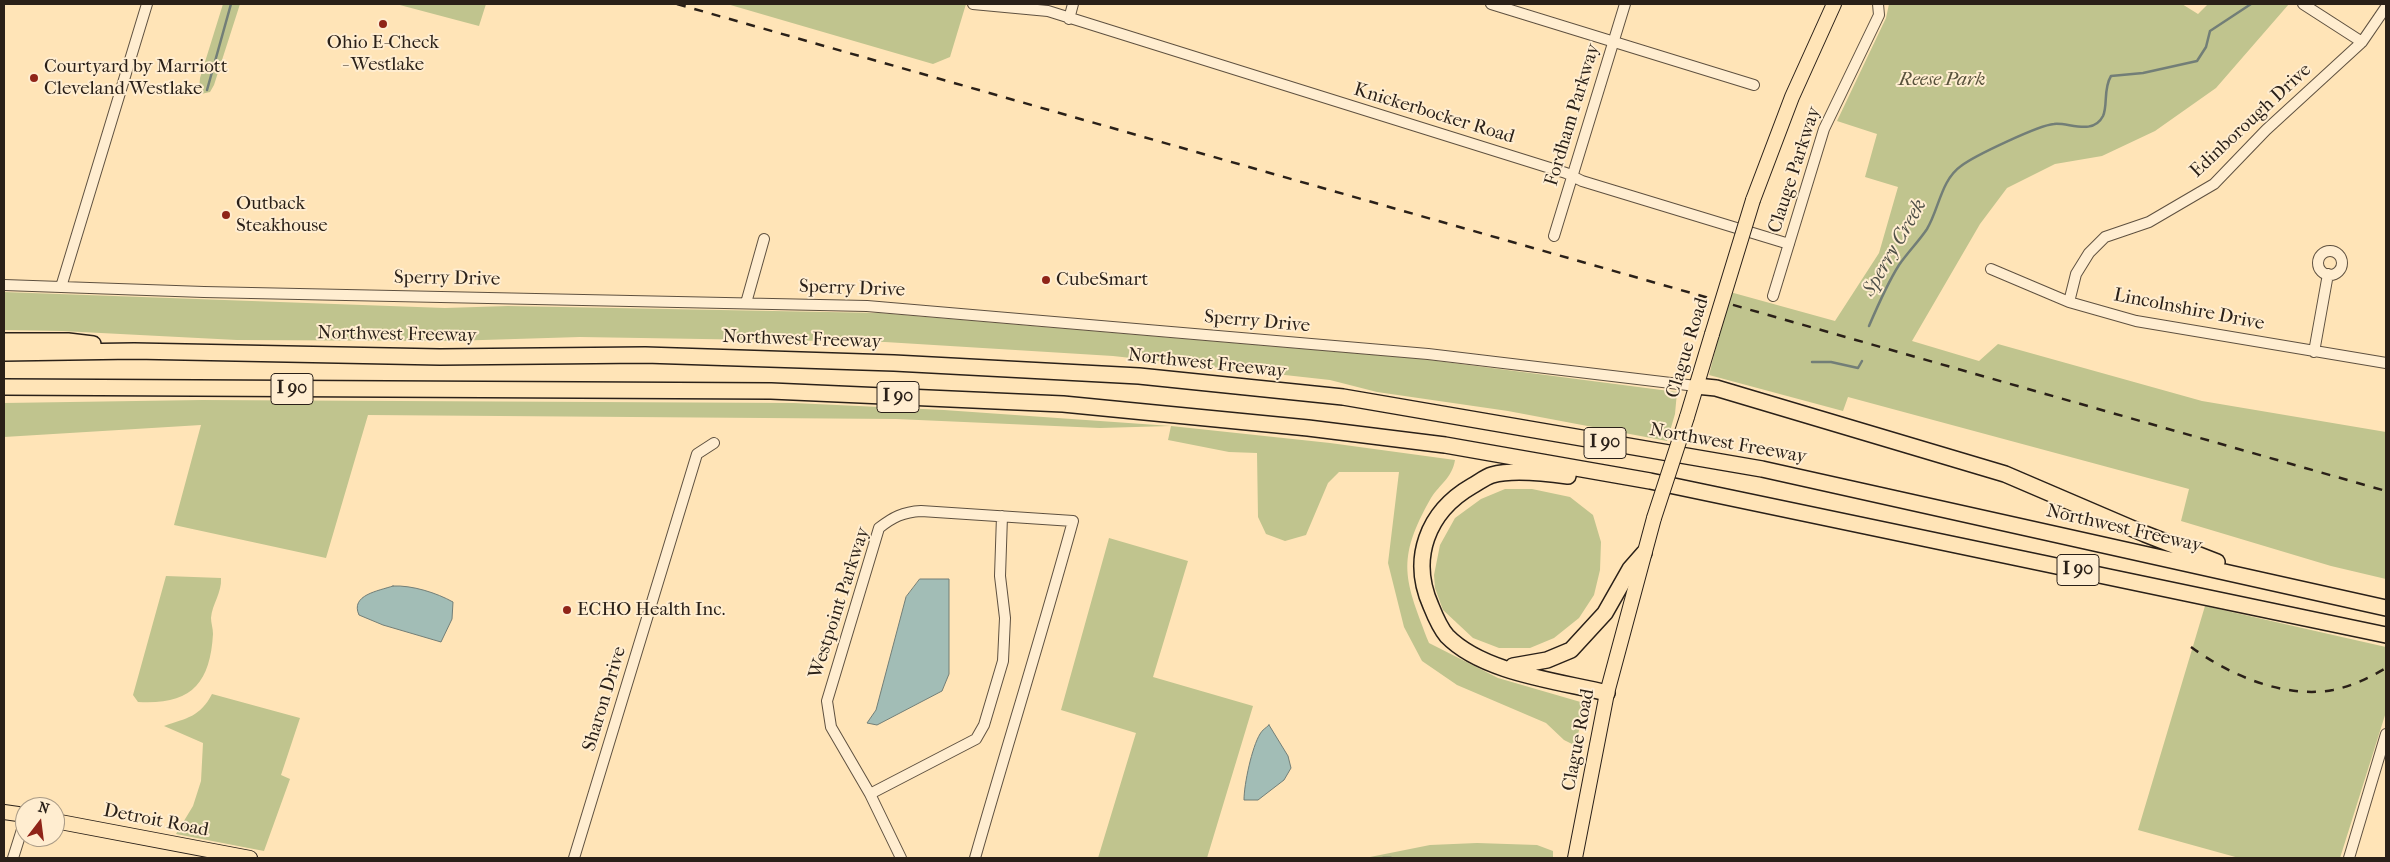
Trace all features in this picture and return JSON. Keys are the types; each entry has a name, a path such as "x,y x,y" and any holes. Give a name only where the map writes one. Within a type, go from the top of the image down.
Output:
{"highway":[{"path":"4,341 68,340 134,351"},
{"name":"Northwest Freeway","path":"4,353 134,351 440,357 645,355 894,363 1139,376 1343,397 1762,469 2386,608"},
{"path":"1696,386 1716,388 2005,474 2145,534 2270,582"},
{"name":"I 90","path":"4,387 710,390 1063,404 1308,428 1445,445 1640,479 2386,635"},
{"path":"4,396 57,396 97,388"},
{"path":"1607,693 1499,667 1477,658 1447,636 1436,618 1423,589 1422,559 1428,530 1444,507 1467,489 1491,475 1537,472 1594,479 1640,479"},
{"path":"1499,667 1527,665 1547,660 1571,650 1606,613 1630,569 1644,553"}],"main road":[{"name":"Clague Road","path":"1575,858 1607,693 1654,518 1754,200 1792,97 1834,4"},
{"name":"Detroit Road","path":"65,823 250,858"}],"street":[{"path":"61,287 147,4"},
{"name":"Knickerbocker Road","path":"973,4 1048,12 1788,244"},
{"path":"1069,20 1073,4"},
{"path":"1491,4 1754,85"},
{"name":"Fordham Parkway","path":"1554,236 1625,4"},
{"name":"Clauge Parkway","path":"1774,296 1788,244 1824,129 1878,15 1878,4"},
{"path":"2303,4 2362,42"},
{"name":"Edinborough Drive","path":"2069,302 2076,274 2089,253 2104,238 2149,222 2214,184 2266,130 2362,42 2386,7"},
{"path":"746,304 764,240"},
{"name":"Lincolnshire Drive","path":"1991,269 2069,302 2136,321 2386,363"},
{"path":"2314,352 2328,274"},
{"name":"Sperry Drive","path":"4,285 867,306 1428,354 1696,386"},
{"name":"Sharon Drive","path":"574,858 697,454 714,443"},
{"name":"Westpoint Parkway","path":"901,858 870,794 831,727 827,701 879,528 893,517 905,512 921,510 1073,521 1034,662 975,858"},
{"path":"870,794 976,739 984,725 1003,660 1005,618 1000,576 1002,516"},
{"path":"2349,858 2386,734"}],"green space":[{"path":"223,4 240,4 214,85 210,92 201,94 199,90 200,78"},
{"path":"396,4 486,4 479,26"},
{"path":"727,4 966,4 950,57 933,64"},
{"name":"Reese Park","path":"1889,4 2182,4 2198,14 2208,4 2289,4 2216,88 2155,131 2102,156 2055,164 2007,188 1980,224 1912,341 1979,361 1998,344 2202,401 2386,432 2386,579 2331,566 2181,521 2189,489 1848,397 1843,411 1709,375 1730,292 1835,321 1879,253 1898,187 1865,177 1877,134 1837,121 1886,18"},
{"path":"4,292 445,308 508,306 880,313 1422,359 1677,392 1675,414 1667,441 1508,411 1377,392 1330,380 1113,356 885,342 580,337 450,341 237,340 4,330"},
{"path":"202,400 794,403 944,410 1171,426 1100,428 896,419 368,415 326,558 174,525 201,425 4,437 4,403"},
{"path":"1171,426 1330,443 1455,460 1451,472 1434,493 1420,520 1412,538 1408,555 1410,586 1414,603 1429,643 1498,678 1584,703 1576,746 1564,740 1546,723 1457,685 1422,661 1404,627 1388,563 1399,472 1339,472 1328,483 1306,535 1285,541 1266,534 1258,517 1257,453 1229,452 1168,440"},
{"path":"1505,489 1532,489 1570,497 1593,515 1601,542 1600,570 1594,595 1579,618 1554,638 1530,648 1499,648 1473,638 1443,610 1435,588 1434,575 1440,545 1455,518 1481,499"},
{"path":"1109,538 1188,561 1153,677 1253,706 1207,858 1098,858 1136,733 1061,710"},
{"path":"166,576 221,578 220,589 211,618 213,634 211,652 202,679 184,695 171,700 138,702 133,695"},
{"path":"2205,606 2386,647 2386,712 2340,858 2239,858 2138,830"},
{"path":"212,694 300,718 281,775 290,779 264,851 176,834 193,806 201,781 203,743 164,726 198,712"},
{"path":"1477,843 1537,845 1553,851 1553,858 1365,858 1430,845"}],"water":[{"path":"920,579 949,579 949,674 942,691 877,725 867,723 876,710 906,597"},
{"path":"393,586 424,590 453,602 452,619 441,642 383,625 359,615 357,608 362,598 373,592"},
{"path":"1269,725 1288,756 1291,768 1284,780 1258,800 1244,800 1251,756 1261,733"}],"waterway":[{"path":"207,90 231,4"},
{"name":"Sperry Creek","path":"1869,326 1895,272 1902,260 1927,229 1949,179 1961,166 1979,155 2046,126 2060,124 2087,127 2099,122 2103,116 2107,86 2111,76 2143,73 2197,61 2206,47 2210,31 2251,4"},
{"path":"1812,362 1831,362 1858,368 1862,361"},
{"name":"Sperry Creek","path":"1383,858 1391,858"}],"railway":[{"path":"677,4 2386,491"},
{"path":"2191,647 2222,667 2240,675 2277,688 2296,691 2315,692 2333,690 2360,681 2386,668"}],"place":[{"name":"Ohio E-Check - Westlake","path":"383,24"},
{"name":"Courtyard by Marriott Cleveland Westlake","path":"34,78"},
{"name":"Outback Steakhouse","path":"226,215"},
{"name":"CubeSmart","path":"1046,280"},
{"name":"ECHO Health Inc.","path":"567,610"}]}
